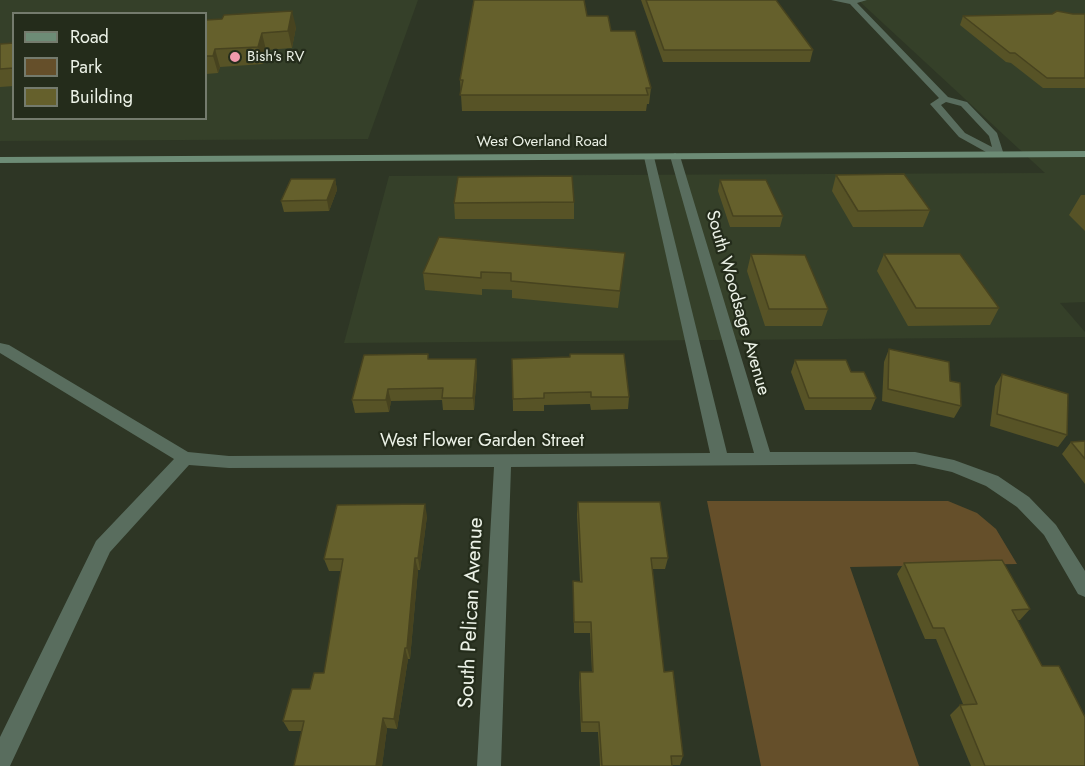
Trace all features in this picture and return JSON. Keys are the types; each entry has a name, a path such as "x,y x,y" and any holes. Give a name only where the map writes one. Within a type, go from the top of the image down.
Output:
{"street":[{"path":"834,0 852,2 864,0"},
{"path":"852,2 945,99 964,104 994,135 999,155"},
{"path":"945,99 935,104 962,135 999,155"},
{"name":"West Overland Road","path":"0,160 1085,154"},
{"name":"South Woodsage Avenue","path":"675,156 764,459"},
{"path":"649,157 720,459"},
{"name":"West Flower Garden Street","path":"0,348 4,348 185,458 228,462 503,462 915,458 954,466 992,481 1023,502 1050,530 1085,588"},
{"path":"0,762 103,547 185,458"},
{"name":"South Pelican Avenue","path":"489,766 503,462"}],"shaded area":[{"path":"0,0 418,0 368,139 0,141"},
{"path":"858,0 1085,0 1085,302 1060,303 1085,332 1085,337 344,343 389,176 1045,173"}],"green space":[{"path":"707,501 948,501 977,513 996,529 1017,564 850,567 919,766 761,766"}],"building":[{"path":"474,0 584,0 587,16 608,16 611,31 635,31 651,88 646,88 648,95 460,95 463,80 460,80"},
{"path":"646,0 776,0 813,50 664,50"},
{"path":"292,11 288,31 262,33 258,47 215,49 213,56 207,56 207,20 222,19 224,15"},
{"path":"1057,11 1085,14 1085,78 1047,78 1015,53 1010,53 963,16 1052,14"},
{"path":"12,43 12,68 0,69 0,44"},
{"path":"904,174 930,210 858,211 836,175"},
{"path":"572,176 574,202 454,203 458,177"},
{"path":"291,179 335,179 327,200 281,201"},
{"path":"720,180 766,180 783,216 733,216"},
{"path":"439,237 625,253 620,291 511,281 511,273 481,272 481,278 423,273"},
{"path":"751,254 805,255 828,309 769,309"},
{"path":"884,254 960,254 999,308 916,308"},
{"path":"889,349 949,362 950,381 960,383 961,406 888,389"},
{"path":"428,354 428,359 476,359 473,398 442,398 443,388 388,389 386,400 352,400 364,355"},
{"path":"570,354 624,354 629,397 591,397 591,392 544,393 544,398 513,399 512,359 570,357"},
{"path":"795,360 846,360 851,372 864,372 876,398 809,398"},
{"path":"1002,374 1068,394 1067,435 997,414"},
{"path":"1085,441 1085,459 1071,442"},
{"path":"578,502 660,502 668,558 651,558 664,672 673,671 683,756 671,756 672,766 602,766 599,722 582,722 580,672 593,672 591,622 574,622 573,581 582,582"},
{"path":"425,504 418,558 415,558 407,648 405,648 394,719 383,718 376,766 294,766 304,721 283,721 292,689 310,689 314,673 324,673 343,559 324,559 337,505"},
{"path":"1002,560 1030,609 1012,610 1042,666 1059,666 1085,717 1085,766 985,766 960,705 977,704 944,628 933,628 904,563"}],"place":[{"name":"Bish's RV","path":"235,57"}]}
